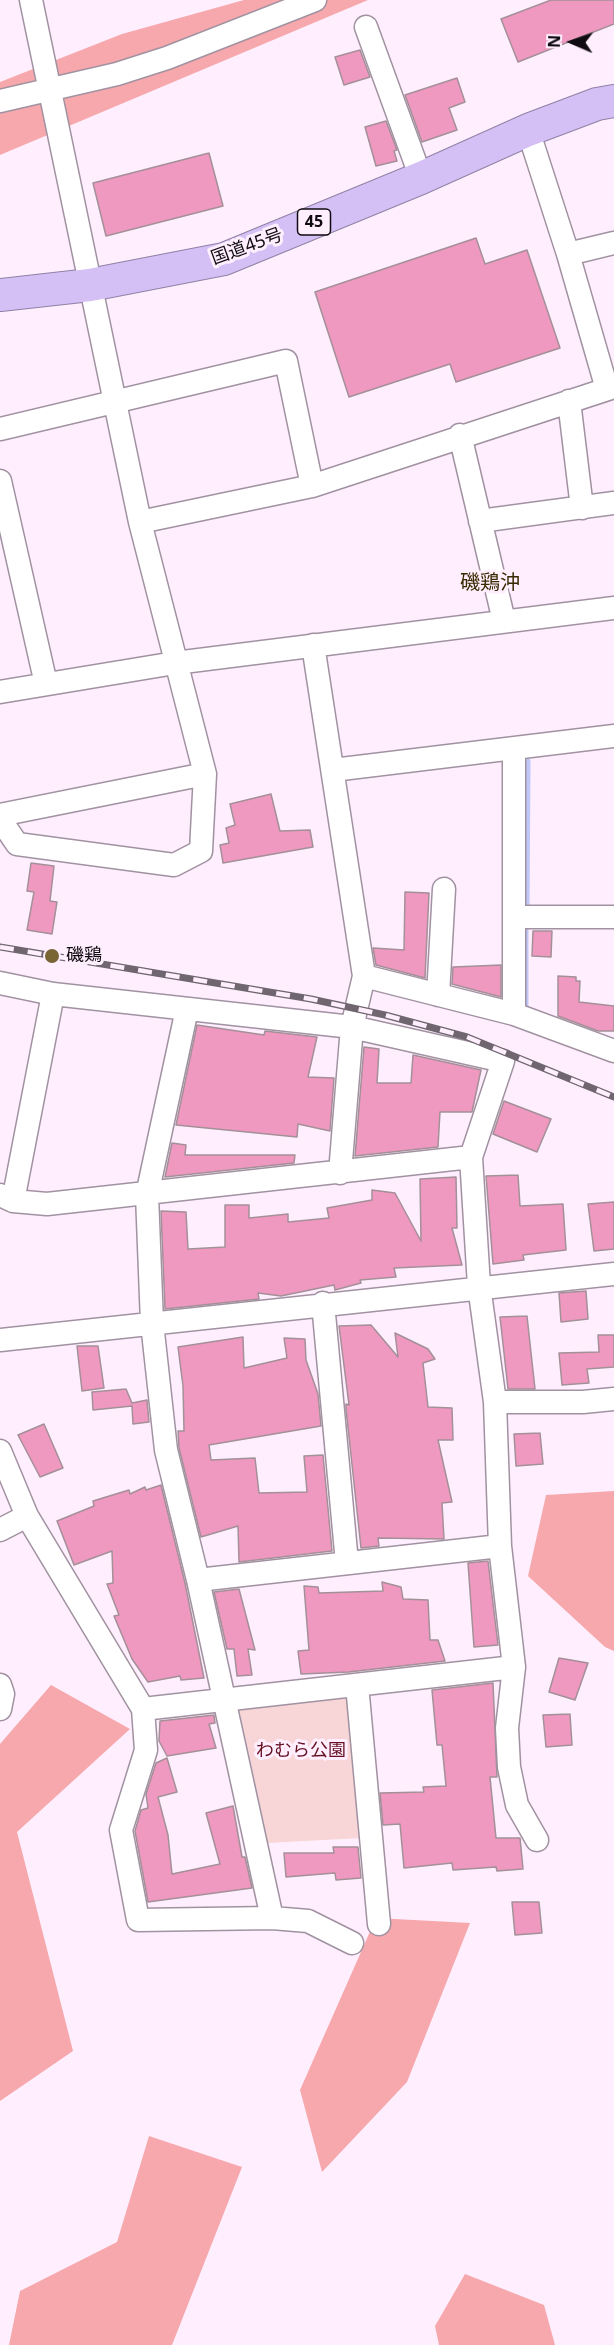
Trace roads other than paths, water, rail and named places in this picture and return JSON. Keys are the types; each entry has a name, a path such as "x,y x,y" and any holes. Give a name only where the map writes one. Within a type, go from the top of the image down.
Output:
{"highway":[{"name":"国道45号","path":"0,295 90,285 224,259 421,178 528,130 597,104 614,101"}],"street":[{"path":"31,0 140,522 204,774 201,851 174,865 17,844 0,817 204,774"},
{"path":"0,100 49,87 117,74 167,58 315,0"},
{"path":"366,27 421,178"},
{"path":"140,522 312,486 460,435 610,388 528,130"},
{"path":"568,254 614,243"},
{"path":"0,429 286,361 312,486"},
{"path":"569,401 582,508"},
{"path":"460,435 504,621"},
{"path":"0,481 7,544 46,684"},
{"path":"480,522 614,503"},
{"path":"0,692 174,663 614,608"},
{"path":"313,645 364,976 352,1027 340,1173"},
{"path":"333,770 614,736"},
{"path":"514,748 514,1014"},
{"path":"438,995 444,889"},
{"path":"514,917 614,917"},
{"path":"364,976 514,1014 614,1051"},
{"path":"0,983 53,994 352,1027 502,1061 471,1157 479,1286 495,1402 500,1546 514,1667 507,1728 509,1767 517,1805 537,1840"},
{"path":"53,994 7,1198 47,1204 147,1195 471,1157"},
{"path":"187,1009 147,1195 152,1323 166,1450 198,1580 272,1918"},
{"path":"0,1340 479,1286 614,1274"},
{"path":"323,1304 347,1563"},
{"path":"495,1402 614,1400"},
{"path":"0,1451 27,1516 143,1709 146,1750 121,1830 138,1920 272,1918 308,1921 352,1943"},
{"path":"0,1530 27,1516"},
{"path":"198,1580 500,1546"},
{"path":"143,1709 514,1667"},
{"path":"0,1685 3,1694 0,1709"},
{"path":"357,1685 379,1924"}],"waterway":[{"path":"527,912 528,761"},
{"path":"526,921 526,1011"}],"railway":[{"path":"0,947 311,999 385,1015 467,1037 614,1097"}],"place":[{"name":"磯鶏","path":"52,956"}],"district":[{"name":"磯鶏沖","path":"490,583"}],"park label":[{"name":"わむら公園","path":"301,1751"}]}
